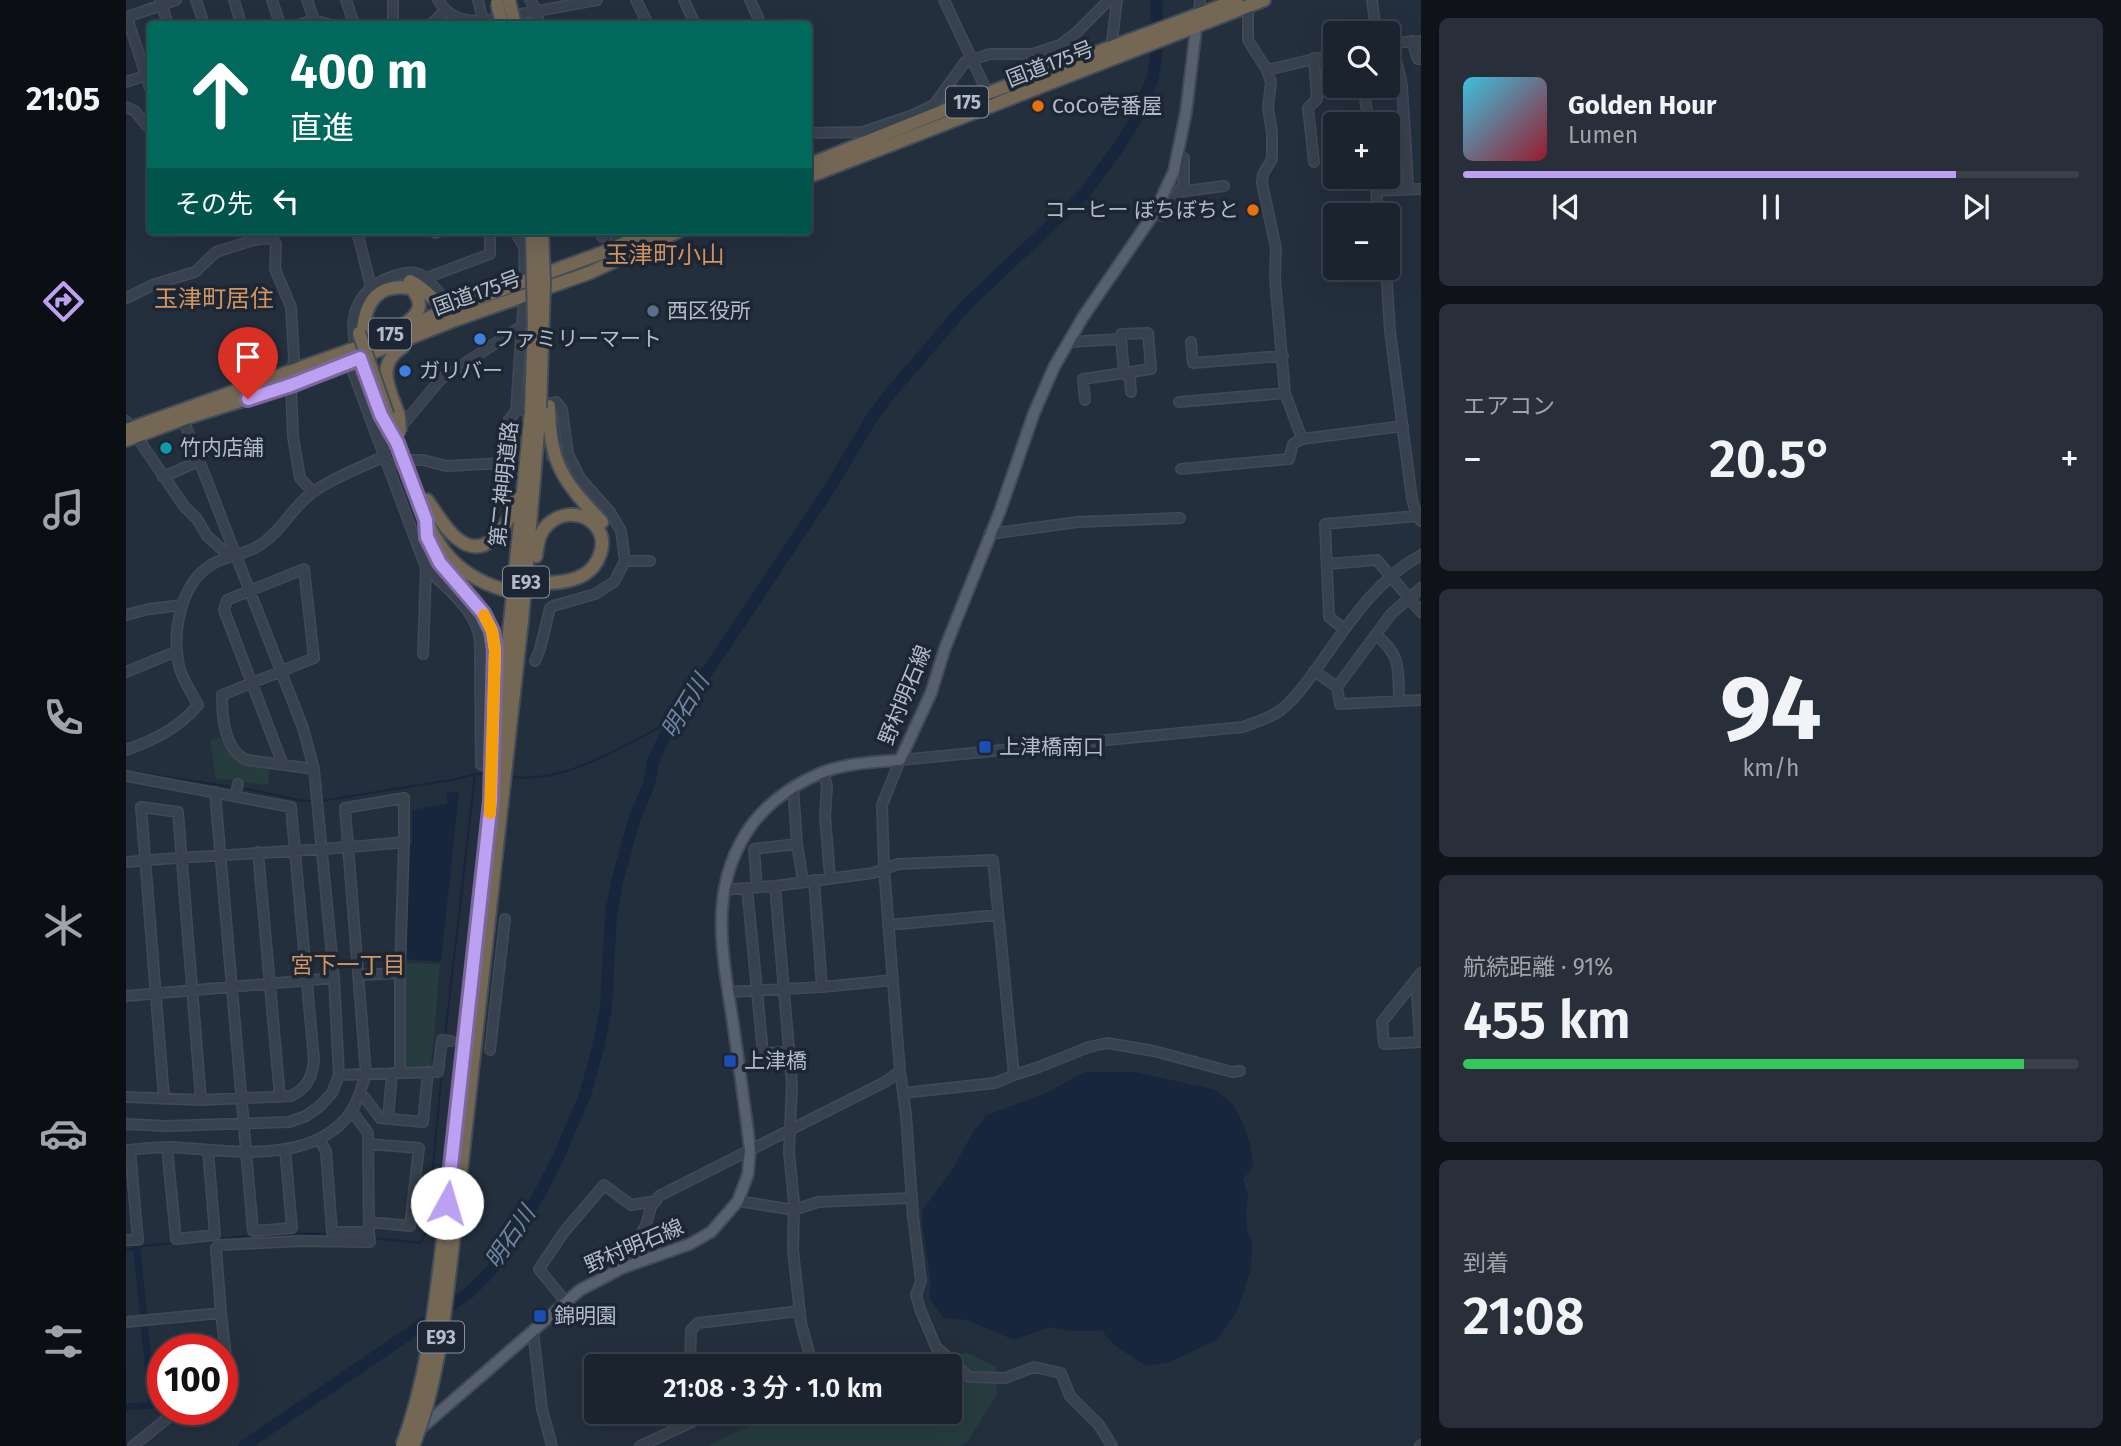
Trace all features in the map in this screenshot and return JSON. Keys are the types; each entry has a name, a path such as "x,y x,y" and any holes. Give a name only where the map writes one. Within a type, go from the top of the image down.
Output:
{"highway":[{"name":"国道175号","path":"812,175 994,106 1179,28 1199,15 1237,0"},
{"name":"国道175号","path":"1179,28 1196,28 1264,0"},
{"path":"502,21 503,1"},
{"path":"503,1 513,21"},
{"name":"国道175号","path":"812,163 914,119 1110,55"},
{"name":"第二神明道路","path":"494,817 491,801 522,620 540,408 549,345 539,235"},
{"name":"第二神明道路","path":"413,1446 432,1384 442,1331 449,1228 494,817 524,483 540,408 534,323 539,235"},
{"name":"国道175号","path":"181,414 291,385 353,355 374,341 643,235"},
{"name":"国道175号","path":"129,431 292,371 414,338 589,273 670,235"},
{"path":"453,308 432,300 419,285 404,279 380,285 364,301 358,321 415,481 426,520 427,537 440,563 483,613 492,631 498,755"},
{"path":"361,332 371,301 382,290 398,286 411,288 419,297 420,306 414,318 374,341"},
{"path":"399,438 399,416 387,380 386,365 391,354 414,338"},
{"path":"353,355 381,415 399,438"},
{"path":"522,620 530,600 540,536 545,527 561,516 572,514 587,518 599,530 602,550 596,563 585,575 541,587 578,586 591,580 605,563 609,542 602,522 567,482 558,467 549,430 540,408"},
{"path":"415,481 458,540 471,546 485,544 500,534 512,514 524,483"},
{"path":"426,520 449,559 468,575 485,584 506,585 481,574 453,552 433,518 427,500"},
{"name":"第二神明道路","path":"400,1446 423,1378 449,1228"}],"main road":[{"name":"野村明石線","path":"400,1446 565,1301 622,1268 690,1244 711,1232 726,1218 738,1201 748,1174 750,1149 722,944 723,890 728,869 746,833 768,806 793,786 823,772 852,765 900,760 931,693 945,648 1054,367 1083,317 1156,212 1174,171 1186,112 1199,15"}],"street":[{"path":"147,71 126,17 161,2 176,0"},
{"path":"196,0 203,21"},
{"path":"233,0 240,21"},
{"path":"272,0 279,21"},
{"path":"307,0 314,20"},
{"path":"346,0 353,21"},
{"path":"393,0 393,21"},
{"path":"438,0 445,12 467,21"},
{"path":"478,0 483,21"},
{"path":"530,0 537,11 539,21"},
{"path":"493,21 595,0"},
{"path":"636,0 646,21"},
{"path":"684,0 694,21"},
{"path":"750,0 760,21"},
{"path":"944,0 994,106"},
{"path":"812,133 863,132 914,119 933,105 965,62 999,52 1033,54 1060,46 1109,0"},
{"path":"1110,55 1117,0"},
{"path":"1199,15 1200,0"},
{"path":"1372,0 1375,21"},
{"path":"161,2 167,21"},
{"path":"434,21 445,12"},
{"path":"1248,13 1248,40 1267,70 1270,82 1268,108 1272,159 1263,174 1262,183 1276,248 1275,278 1285,393 1302,439"},
{"path":"310,21 318,21"},
{"path":"1416,41 1418,58 1421,58"},
{"path":"1267,70 1323,56"},
{"path":"1314,58 1317,99 1308,108 1314,162"},
{"path":"126,82 147,74"},
{"path":"1400,79 1406,132 1408,190"},
{"path":"126,107 135,111 147,124"},
{"path":"848,131 852,148"},
{"path":"1156,212 1162,216 1184,184 1184,158 1177,155"},
{"path":"1178,192 1224,186"},
{"path":"1377,203 1376,191 1421,189"},
{"path":"359,235 371,287"},
{"path":"426,278 490,254 490,235"},
{"path":"385,456 446,466 506,463 508,421 516,411 525,296 524,247 517,235"},
{"path":"613,248 619,235"},
{"path":"126,298 155,284 195,272 216,252 253,236 271,238 276,244 275,269 291,307 293,437 300,478 313,492"},
{"path":"423,654 426,568 385,456 353,355 354,317 363,294 371,287 406,272 426,278 453,308"},
{"path":"1344,629 1329,617 1325,524 1419,518 1390,331 1387,280"},
{"path":"126,750 154,740 188,717 198,705 180,669 177,651 182,605 201,572 214,562 236,557 262,544 313,492 385,456 441,379 523,325"},
{"path":"1085,400 1083,379 1124,373 1151,369 1148,332 1121,334 1124,373 1130,379 1131,392"},
{"path":"1069,342 1121,339"},
{"path":"1191,342 1193,363 1283,356"},
{"path":"1179,402 1285,393"},
{"path":"516,411 556,402 562,409 568,454 580,478 610,512 621,531 625,561 614,582 596,594 550,608 535,660"},
{"path":"126,1124 289,1122 306,1116 320,1106 332,1093 339,1075 334,978 314,769 303,728 181,414"},
{"path":"1181,469 1289,459 1293,444 1302,439 1403,426"},
{"path":"129,431 184,506 197,519 207,536 225,552 236,557"},
{"path":"163,477 199,461"},
{"path":"989,534 1078,522 1180,518"},
{"path":"1112,1446 1099,1425 1070,1396 1061,1373 1034,1367 1005,1378 969,1377 941,1353 930,1338 916,1296 921,1281 911,1198 888,925 882,805 900,760 1243,727 1261,721 1281,710 1296,696 1344,629 1391,575 1421,555"},
{"path":"1327,564 1377,559 1421,612"},
{"path":"625,561 650,561"},
{"path":"426,568 462,603 479,633 482,659 481,765"},
{"path":"283,765 253,683 224,610 227,600 304,569 314,658 280,671 253,683 222,695 222,712 228,741 239,756 247,760 283,765 314,769"},
{"path":"1337,687 1391,614 1421,588"},
{"path":"126,615 182,605"},
{"path":"1376,635 1389,646 1398,663 1399,701"},
{"path":"126,672 177,651"},
{"path":"1314,671 1337,687 1340,704 1421,700"},
{"path":"823,772 827,786 825,816 830,877"},
{"path":"126,776 291,807 314,1060 309,1082 301,1091 291,1096 201,1100 126,1097"},
{"path":"235,796 238,784"},
{"path":"793,786 803,881"},
{"path":"215,792 253,1231 292,1228 285,1149"},
{"path":"126,1240 138,1240 128,1150 167,1147 208,1151 285,1149 319,1139 352,1111 366,1074 345,808 404,798 396,1073 388,1119"},
{"path":"164,1098 141,807 178,812 201,1100"},
{"path":"126,862 404,842"},
{"path":"789,1052 763,1054 752,888 754,849 797,844"},
{"path":"258,852 280,1097"},
{"path":"723,890 873,873 884,868 924,862 993,860 1014,1075"},
{"path":"814,880 822,987"},
{"path":"775,886 792,1084 789,1152 794,1210 793,1250 801,1323 809,1354"},
{"path":"888,925 999,915"},
{"path":"490,1050 505,919"},
{"path":"359,975 400,973"},
{"path":"1418,976 1420,1042 1384,1044 1382,1022 1418,976"},
{"path":"126,996 334,978"},
{"path":"728,992 893,980"},
{"path":"339,1075 438,1072 442,1040 451,1041"},
{"path":"903,1093 995,1083 1089,1047 1107,1043 1154,1051 1232,1072 1240,1071"},
{"path":"622,1268 659,1196 885,1082 900,1071"},
{"path":"360,1095 380,1118 423,1122 428,1072"},
{"path":"223,1334 216,1248 219,1245 302,1241 370,1242 368,1133 352,1111"},
{"path":"319,1139 326,1151 332,1232 369,1227 410,1226 419,1148 368,1144"},
{"path":"167,1147 177,1239 215,1235 208,1151"},
{"path":"565,1301 539,1269 564,1232 604,1185 631,1205 656,1201"},
{"path":"738,1201 794,1210 818,1202 911,1198"},
{"path":"690,1354 691,1330 698,1323 800,1311"},
{"path":"126,1322 221,1312"},
{"path":"533,1331 542,1409 552,1446"},
{"path":"640,1446 688,1424"},
{"path":"133,1446 159,1425"}],"green space":[{"path":"219,737 240,762 270,766 268,785 216,778 210,741"},
{"path":"407,963 440,964 431,1067 404,1069 403,967"},
{"path":"966,1352 996,1367 997,1394 966,1444 708,1446 753,1424 962,1424 961,1354"}],"water":[{"path":"459,791 441,962 405,959 408,847 412,843 412,810 447,804 447,793"},
{"path":"1085,1072 1134,1072 1216,1090 1232,1104 1247,1134 1253,1167 1243,1179 1248,1196 1247,1231 1252,1241 1251,1269 1237,1312 1217,1340 1167,1363 1146,1366 1114,1345 1102,1331 1071,1331 1050,1327 1014,1340 967,1320 943,1318 929,1297 931,1284 922,1211 952,1170 973,1132 987,1115 1046,1093"}],"waterway":[{"name":"明石川","path":"244,1446 470,1292 491,1271 539,1195 585,1095 598,1048 606,1009 611,913 617,882 634,820 649,784 653,762 667,731 888,396 966,305 1085,193 1120,145 1134,122 1153,78 1157,0"},
{"path":"511,777 532,778 575,768 617,750 675,719"},
{"path":"126,771 233,787"},
{"path":"321,801 475,774 488,775"},
{"path":"445,1037 475,774"},
{"path":"242,788 312,801"},
{"path":"373,1238 421,1243 427,1229 442,1071"},
{"path":"286,1233 330,1234"},
{"path":"217,1239 253,1235"},
{"path":"353,1236 364,1237"},
{"path":"126,1250 197,1241"},
{"path":"126,1407 152,1405 137,1249"}],"tunnel":[{"path":"506,463 559,455"},
{"path":"515,590 540,591"}],"slow traffic":[{"path":"484,615 492,631 495,650 490,813"}],"place":[{"name":"CoCo壱番屋","path":"1038,106"},
{"name":"コーヒー ぼちぼちと","path":"1253,210"},
{"name":"西区役所","path":"653,311"},
{"name":"ファミリーマート","path":"480,339"},
{"name":"ガリバー","path":"405,371"},
{"name":"竹内店舗","path":"166,448"},
{"name":"上津橋南口","path":"985,747"},
{"name":"上津橋","path":"730,1061"},
{"name":"錦明園","path":"540,1316"}],"district":[{"name":"玉津町小山","path":"665,255"},
{"name":"玉津町居住","path":"214,299"},
{"name":"宮下一丁目","path":"348,965"}],"route":[{"path":"248,399 360,358 381,415 397,443 426,520 427,537 440,563 483,613 492,631 495,650 495,700 491,801 447,1203"}]}
